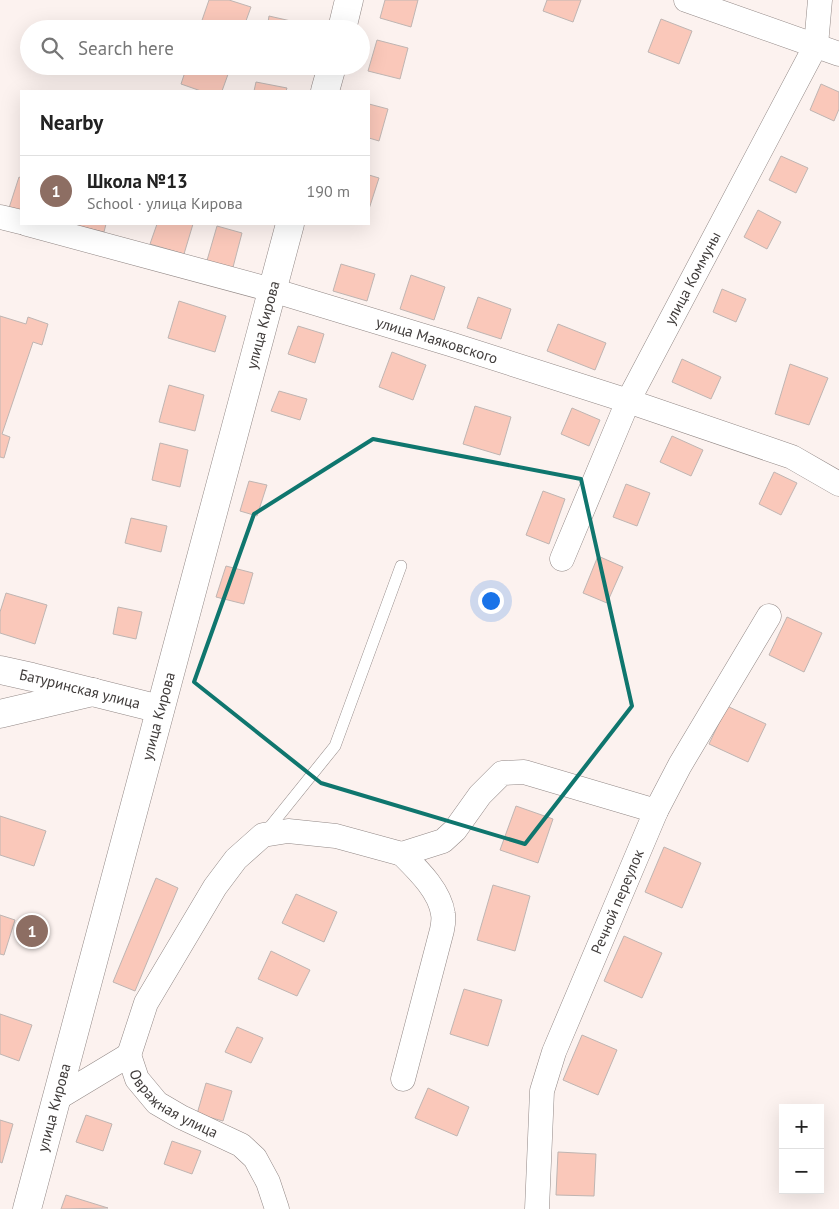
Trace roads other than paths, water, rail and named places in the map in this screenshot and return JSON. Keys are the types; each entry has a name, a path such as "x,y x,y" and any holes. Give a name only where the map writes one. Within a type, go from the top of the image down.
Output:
{"main road":[{"path":"344,20 349,0"},
{"path":"325,90 329,75"},
{"name":"улица Кирова","path":"27,1209 290,225"},
{"name":"Батуринская улица","path":"0,670 160,709"},
{"path":"0,714 93,692"}],"street":[{"path":"686,0 839,54"},
{"name":"улица Коммуны","path":"562,559 628,401 816,45 820,0"},
{"path":"0,216 20,222"},
{"name":"улица Маяковского","path":"30,225 272,290 450,344 792,456 839,484"},
{"name":"Речной переулок","path":"537,1209 542,1091 554,1052 656,811 680,765 769,616"},
{"path":"402,854 443,841 456,830 480,795 502,773 524,772 656,811"},
{"path":"129,1055 146,1003 215,887 236,859 263,835 288,831 336,836 402,854 436,895 444,915 442,930 403,1079"},
{"name":"Овражная улица","path":"56,1099 129,1055 137,1079 157,1104 241,1145 254,1158 268,1182 277,1209"}],"lane":[{"path":"263,835 335,746 401,566"}],"place":[{"name":"Школа №13","path":"32,931"}]}
